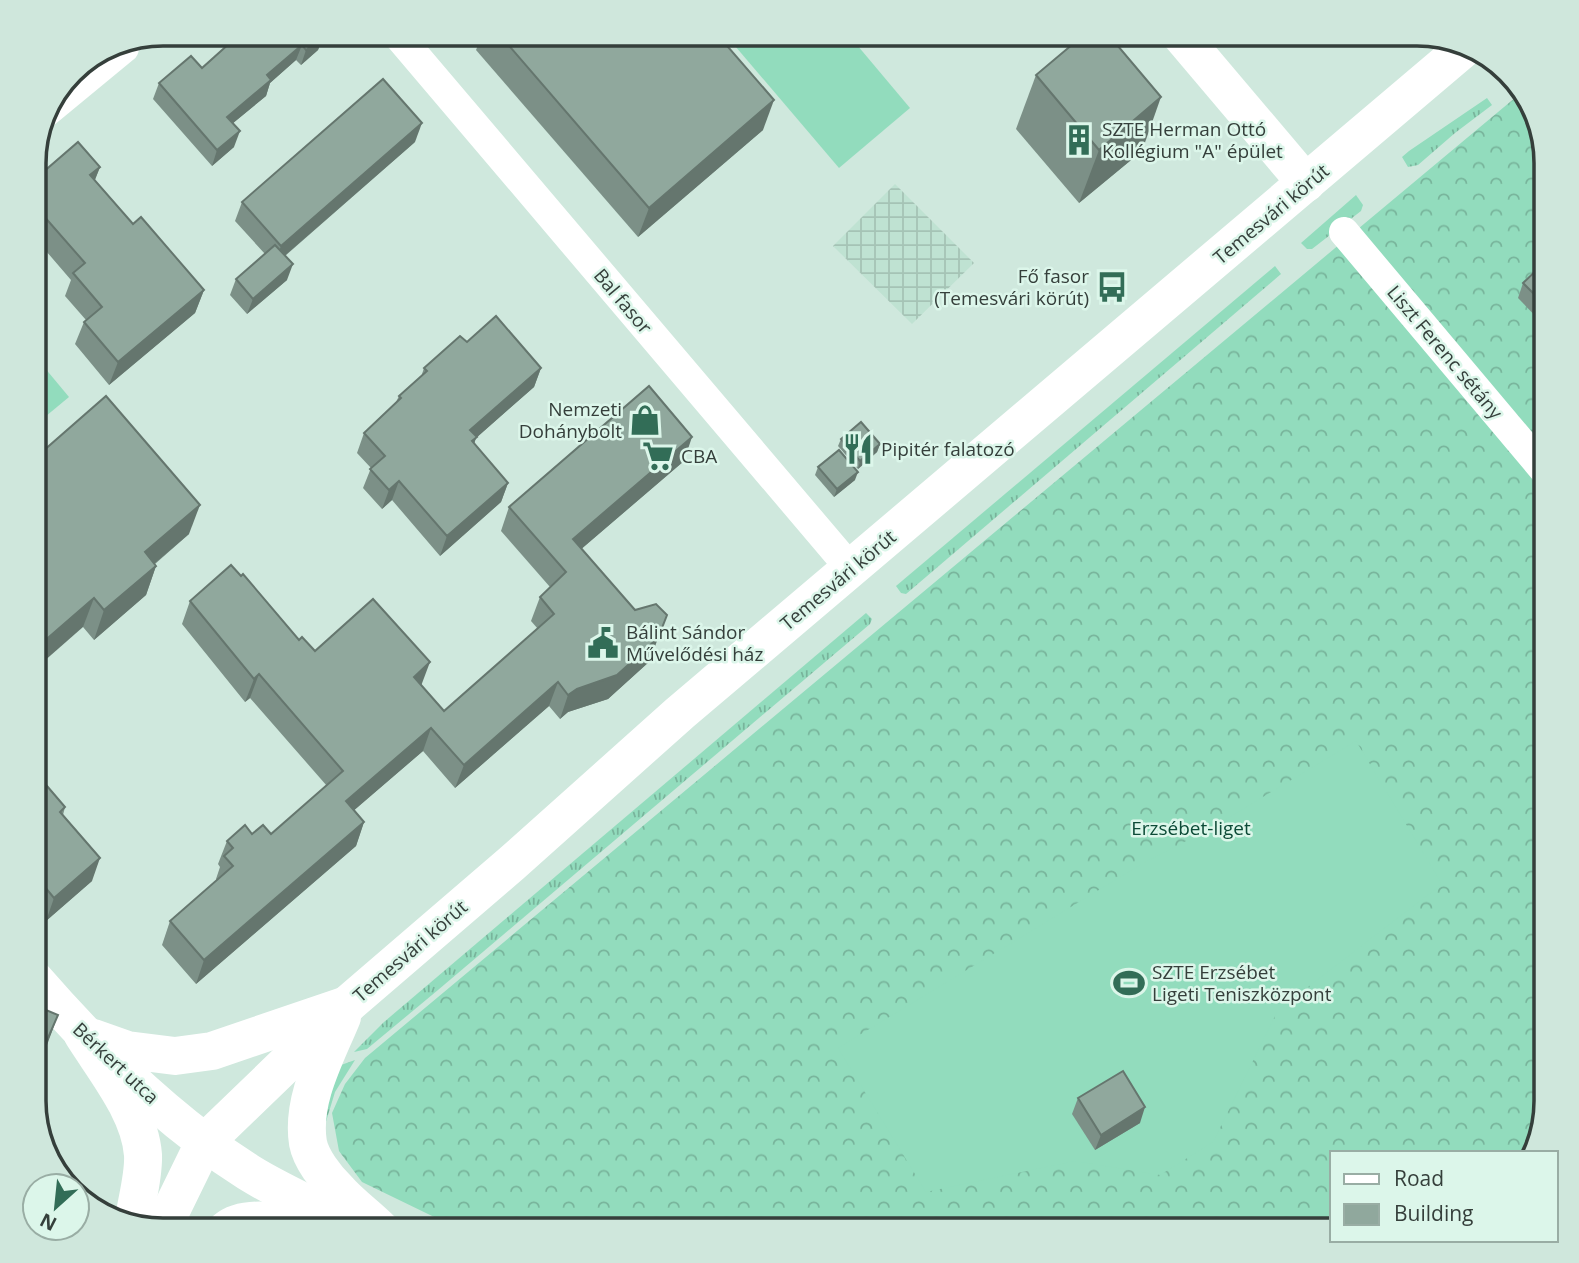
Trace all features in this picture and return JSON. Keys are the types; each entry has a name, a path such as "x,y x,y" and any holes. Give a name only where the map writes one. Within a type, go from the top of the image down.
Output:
{"main road":[{"path":"1190,46 1307,183"},
{"name":"Temesvári körút","path":"168,1218 204,1143 346,1005 511,864 680,713 1458,53"},
{"name":"Bérkert utca","path":"46,993 83,1035 204,1143 251,1174 338,1218"},
{"path":"83,1035 127,1050 175,1056 212,1051 346,1005"},
{"path":"346,1005 315,1084 309,1117 309,1144 320,1167 336,1188 368,1218"},
{"path":"83,1035 124,1102 141,1137 144,1158 135,1214"}],"street":[{"name":"Bal fasor","path":"407,46 851,569"},
{"path":"68,94 113,57"},
{"name":"Liszt Ferenc sétány","path":"1344,232 1534,458"}],"shaded area":[{"path":"895,184 974,263 912,324 833,246"}],"green space":[{"path":"735,46 858,46 910,108 839,168"},
{"path":"1487,98 1492,105 1418,165 1408,167 1402,157"},
{"name":"Erzsébet-liget","path":"1514,99 1527,125 1534,163 1534,1100 1531,1123 1521,1151 1330,1151 1330,1218 436,1218 362,1182 339,1151 332,1113 345,1084 365,1058"},
{"path":"1356,195 1363,205 1361,211 1312,249 1307,249 1301,243"},
{"path":"1275,266 1281,274 906,594 901,593 896,586"},
{"path":"46,369 69,397 46,416"},
{"path":"866,613 872,619 870,624 367,1049 354,1052 384,1022"},
{"name":"SZTE Erzsébet Ligeti Teniszközpont","path":"1356,741 1442,884 1278,1010 1213,1142 1160,1175 1075,1161 926,1192 838,1048 1140,865 1213,827"},
{"path":"355,1060 335,1092 325,1125 320,1113 341,1065"}],"building":[{"path":"227,46 301,46 267,75 271,80 227,117 240,131 217,150 159,83 191,56 202,68"},
{"path":"509,46 727,46 774,100 649,208"},
{"path":"1071,46 1118,46 1161,97 1099,150 1036,75"},
{"path":"383,79 422,123 281,246 242,202"},
{"path":"78,142 100,167 90,175 133,224 141,217 204,290 118,362 84,322 102,307 73,273 85,263 46,219 46,170"},
{"path":"275,245 293,264 253,299 236,279"},
{"path":"1534,272 1534,294 1523,283"},
{"path":"496,316 541,368 470,430 477,437 472,441 508,483 447,536 399,481 389,490 370,469 385,456 364,433 427,371 424,368 460,336 467,342"},
{"path":"649,386 692,437 573,539 635,610 656,604 667,615 658,638 617,675 577,689 568,695 558,682 464,765 431,728 346,801 364,822 204,960 170,921 233,866 224,856 233,848 227,841 245,825 252,834 263,825 271,834 343,771 259,674 254,679 190,601 231,565 241,576 243,574 299,640 302,637 315,651 373,599 430,662 414,677 444,711 554,614 540,597 566,572 509,507"},
{"path":"106,396 200,505 145,552 156,566 104,610 94,598 46,640 46,448"},
{"name":"Pipitér falatozó","path":"861,422 880,444 860,461 841,439"},
{"name":"Pipitér falatozó","path":"839,450 858,472 837,489 818,467"},
{"path":"46,785 65,807 60,812 100,858 54,898 46,888"},
{"path":"46,1010 58,1015 46,1042"},
{"path":"1123,1071 1145,1107 1101,1135 1078,1098"}],"place":[{"name":"SZTE Herman Ottó Kollégium \"A\" épület","path":"1079,140"},
{"name":"Fő fasor (Temesvári körút)","path":"1112,287"},
{"name":"Nemzeti Dohánybolt","path":"645,420"},
{"name":"Pipitér falatozó","path":"858,449"},
{"name":"CBA","path":"658,456"},
{"name":"Bálint Sándor Művelődési ház","path":"603,643"},
{"name":"SZTE Erzsébet Ligeti Teniszközpont","path":"1129,983"}]}
